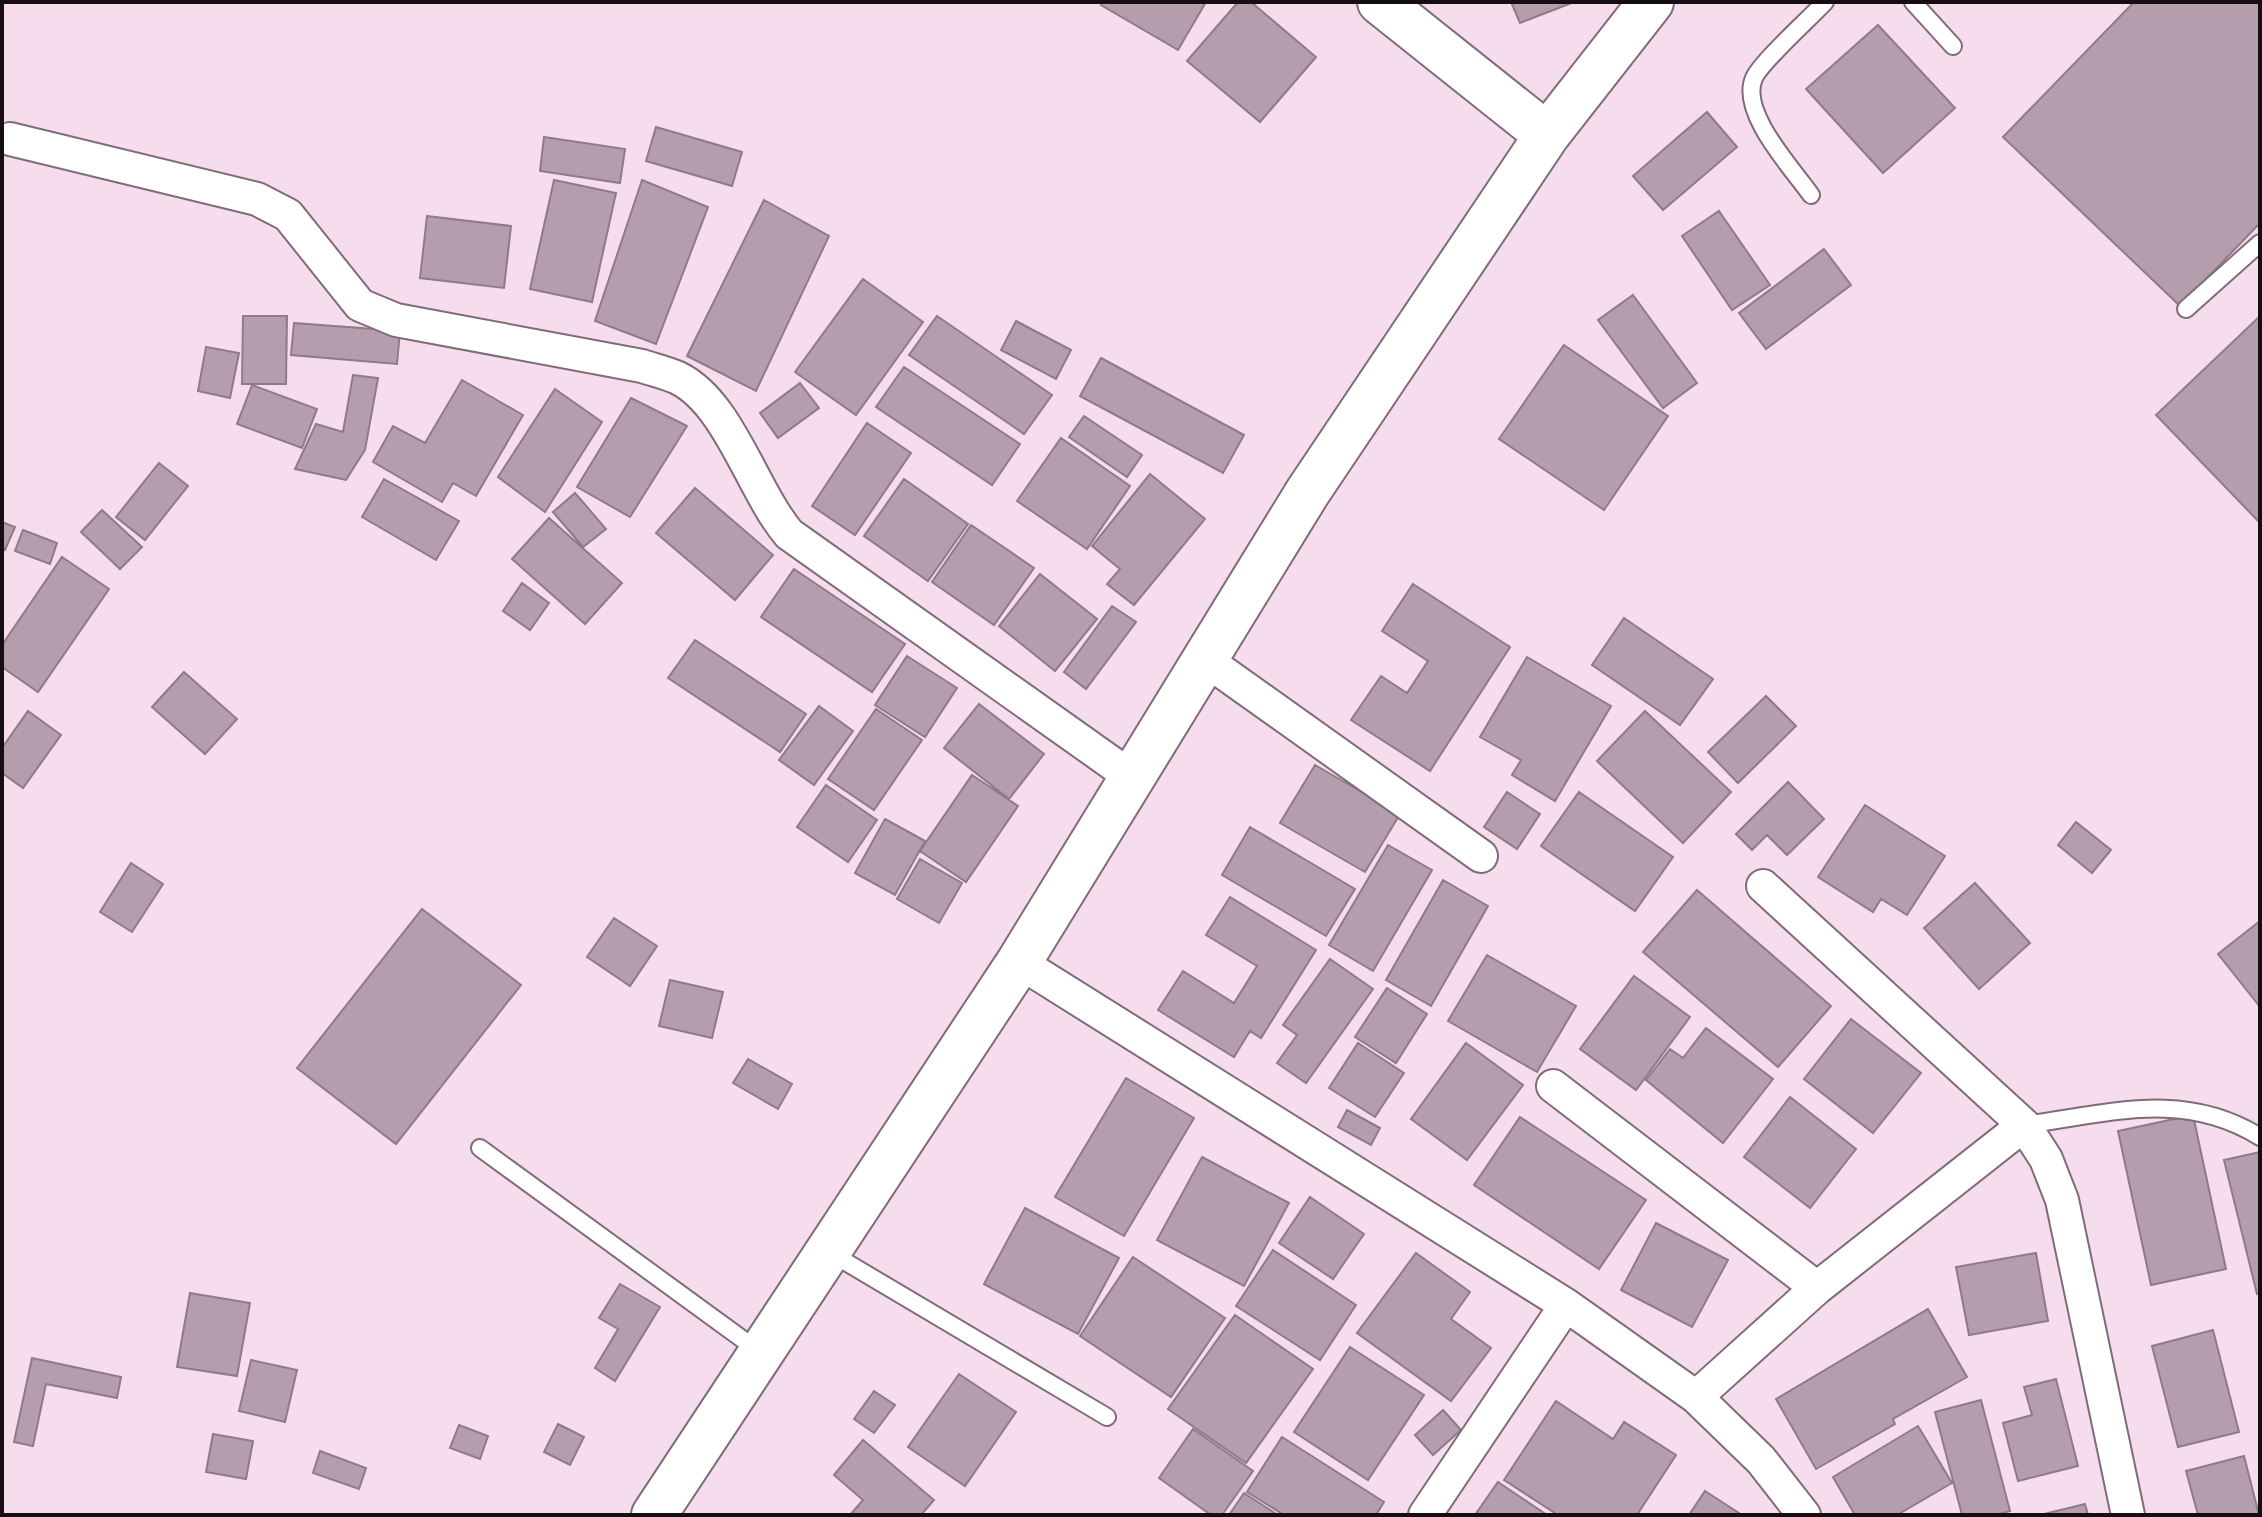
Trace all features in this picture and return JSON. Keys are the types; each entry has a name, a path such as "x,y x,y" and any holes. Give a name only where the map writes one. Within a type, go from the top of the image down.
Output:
{"main road":[{"path":"1380,2 1547,135"},
{"path":"654,1515 1019,962 1130,776 1307,493 1547,135 1651,2"}],"street":[{"path":"10,139 257,199 288,215 360,305 396,320 642,366 679,378 710,403 774,515 789,534 1130,776"},
{"path":"1203,658 1481,856"},
{"path":"1763,886 2024,1125 2046,1159 2062,1200 2128,1515"},
{"path":"1019,962 1566,1305 1696,1397 1761,1460 1804,1515"},
{"path":"1553,1086 1817,1288"},
{"path":"1696,1397 1817,1288 2024,1125"},
{"path":"1425,1515 1566,1305"}],"lane":[{"path":"1811,195 1754,114 1751,95 1754,77 1825,2"},
{"path":"1913,2 1953,46"},
{"path":"2186,309 2260,243"},
{"path":"2024,1125 2169,1106 2209,1113 2260,1137"},
{"path":"480,1148 761,1353"},
{"path":"828,1251 1107,1417"}],"building":[{"path":"1102,2 1206,2 1178,50 1101,5"},
{"path":"1238,2 1251,2 1316,57 1260,122 1187,61"},
{"path":"1511,2 1574,2 1520,23"},
{"path":"2134,2 2260,2 2260,223 2180,306 2003,137"},
{"path":"1878,25 1955,108 1883,173 1806,89"},
{"path":"1707,112 1737,147 1663,210 1633,176"},
{"path":"656,127 742,152 732,186 646,161"},
{"path":"544,137 625,149 620,183 540,171"},
{"path":"554,180 616,193 592,302 530,289"},
{"path":"642,180 708,207 656,344 595,321"},
{"path":"764,200 829,236 756,391 687,356"},
{"path":"1719,211 1770,285 1732,310 1682,236"},
{"path":"427,216 511,226 504,288 420,278"},
{"path":"1824,249 1851,285 1766,349 1739,313"},
{"path":"863,279 923,322 856,415 795,372"},
{"path":"1633,295 1697,383 1663,408 1598,320"},
{"path":"243,316 287,316 286,384 242,384"},
{"path":"937,316 1052,395 1024,434 909,355"},
{"path":"2260,316 2260,523 2156,415"},
{"path":"1016,321 1071,350 1056,379 1001,350"},
{"path":"294,323 400,331 397,364 291,355"},
{"path":"1564,345 1668,416 1604,510 1499,439"},
{"path":"206,347 239,353 230,398 198,391"},
{"path":"1101,358 1244,435 1223,473 1080,396"},
{"path":"904,367 1020,444 992,485 876,407"},
{"path":"353,375 378,378 365,450 346,480 295,469 316,424 343,432"},
{"path":"462,380 523,415 476,496 453,483 442,502 373,462 393,426 425,443"},
{"path":"800,383 819,408 778,438 760,413"},
{"path":"252,385 317,409 302,448 237,424"},
{"path":"555,389 602,422 545,512 498,477"},
{"path":"631,398 687,426 630,517 577,487"},
{"path":"1084,416 1142,455 1127,477 1069,437"},
{"path":"867,423 911,453 855,535 812,506"},
{"path":"1061,438 1130,486 1087,549 1017,501"},
{"path":"159,463 188,486 145,540 116,517"},
{"path":"1150,474 1205,519 1134,605 1107,584 1120,569 1092,546"},
{"path":"384,479 459,521 436,560 362,517"},
{"path":"904,479 968,524 928,581 864,536"},
{"path":"695,488 773,555 735,600 656,533"},
{"path":"575,493 606,529 583,547 553,512"},
{"path":"102,510 142,547 120,569 81,532"},
{"path":"549,518 622,583 585,624 512,559"},
{"path":"2,522 15,527 5,550 2,548"},
{"path":"971,525 1034,568 994,625 932,582"},
{"path":"23,530 57,543 50,564 15,551"},
{"path":"62,557 109,589 38,692 2,667 2,645"},
{"path":"794,569 905,644 872,692 761,617"},
{"path":"1040,574 1097,619 1055,671 999,626"},
{"path":"522,583 549,603 530,630 503,611"},
{"path":"1413,584 1510,647 1430,771 1351,720 1381,676 1407,693 1428,661 1382,631"},
{"path":"1112,606 1136,622 1086,689 1064,672"},
{"path":"1624,618 1713,679 1680,725 1592,665"},
{"path":"695,640 806,714 780,752 668,678"},
{"path":"907,656 957,688 925,737 875,705"},
{"path":"1527,657 1611,706 1555,801 1512,775 1521,760 1480,737"},
{"path":"184,672 237,719 205,754 152,707"},
{"path":"1766,696 1796,726 1738,783 1708,752"},
{"path":"979,704 1044,754 1009,799 944,748"},
{"path":"819,706 853,731 814,785 779,760"},
{"path":"876,709 922,740 874,810 828,779"},
{"path":"28,711 61,735 23,788 2,773 2,748"},
{"path":"1645,711 1731,792 1683,843 1597,761"},
{"path":"1315,765 1400,814 1365,872 1280,823"},
{"path":"972,775 1018,806 966,882 920,851"},
{"path":"1788,782 1824,819 1787,855 1767,835 1752,850 1736,834"},
{"path":"826,785 877,820 848,862 797,827"},
{"path":"1507,792 1540,814 1517,849 1484,827"},
{"path":"1579,792 1673,857 1635,911 1541,846"},
{"path":"1865,805 1945,856 1907,915 1881,899 1873,912 1818,877"},
{"path":"885,819 925,841 895,895 855,873"},
{"path":"2076,822 2111,850 2092,873 2058,845"},
{"path":"1250,827 1355,889 1326,936 1222,875"},
{"path":"1388,845 1432,870 1373,971 1329,945"},
{"path":"920,859 962,883 939,923 897,899"},
{"path":"131,863 163,884 132,932 100,912"},
{"path":"1443,880 1488,906 1431,1006 1386,980"},
{"path":"1975,883 2030,943 1979,989 1924,928"},
{"path":"1697,890 1831,1006 1778,1067 1643,952"},
{"path":"1230,897 1316,950 1261,1038 1250,1031 1234,1057 1158,1010 1183,971 1234,1003 1257,966 1206,935"},
{"path":"422,909 521,985 396,1144 297,1068"},
{"path":"614,918 657,946 630,986 587,957"},
{"path":"2260,921 2260,1007 2218,954"},
{"path":"1487,955 1576,1006 1537,1072 1448,1021"},
{"path":"1330,959 1373,989 1306,1083 1277,1063 1297,1035 1283,1025"},
{"path":"1634,976 1690,1017 1636,1090 1580,1049"},
{"path":"670,980 723,992 712,1038 659,1026"},
{"path":"1387,988 1427,1014 1396,1063 1355,1037"},
{"path":"1851,1019 1921,1073 1873,1133 1804,1079"},
{"path":"1706,1028 1773,1079 1723,1143 1646,1080 1670,1049 1683,1058"},
{"path":"1358,1043 1404,1073 1375,1117 1329,1088"},
{"path":"1466,1043 1523,1085 1467,1160 1411,1119"},
{"path":"748,1059 792,1084 778,1109 733,1083"},
{"path":"1126,1078 1194,1118 1124,1236 1055,1197"},
{"path":"1790,1097 1856,1149 1810,1208 1744,1157"},
{"path":"1347,1110 1380,1128 1371,1145 1338,1127"},
{"path":"2193,1115 2226,1269 2151,1285 2118,1131"},
{"path":"1520,1117 1646,1200 1599,1269 1474,1185"},
{"path":"2260,1152 2260,1293 2257,1294 2224,1160"},
{"path":"1202,1157 1289,1203 1244,1286 1157,1240"},
{"path":"1310,1197 1364,1234 1333,1279 1279,1243"},
{"path":"1025,1208 1119,1258 1078,1334 984,1284"},
{"path":"1656,1223 1728,1260 1692,1327 1621,1290"},
{"path":"1273,1250 1356,1305 1320,1360 1236,1306"},
{"path":"1416,1253 1470,1292 1451,1319 1491,1348 1451,1401 1357,1333"},
{"path":"2036,1253 2048,1321 1969,1335 1956,1267"},
{"path":"1133,1257 1225,1318 1171,1397 1080,1336"},
{"path":"620,1284 660,1307 615,1381 595,1368 618,1329 599,1318"},
{"path":"190,1293 250,1303 237,1376 177,1367"},
{"path":"1928,1309 1967,1377 1893,1419 1895,1424 1816,1469 1776,1399"},
{"path":"1235,1315 1313,1369 1246,1463 1168,1409"},
{"path":"2213,1330 2239,1432 2178,1447 2152,1346"},
{"path":"1350,1347 1424,1395 1368,1480 1294,1432"},
{"path":"32,1358 121,1377 117,1398 46,1384 33,1446 14,1442"},
{"path":"251,1360 297,1370 285,1422 239,1411"},
{"path":"959,1374 1016,1412 965,1486 908,1447"},
{"path":"2056,1379 2078,1466 2018,1481 2003,1423 2032,1415 2024,1387"},
{"path":"874,1391 895,1405 874,1433 854,1419"},
{"path":"1981,1400 2010,1511 1995,1515 1962,1515 1935,1412"},
{"path":"1556,1401 1613,1439 1624,1422 1676,1455 1637,1515 1558,1515 1504,1480"},
{"path":"1443,1410 1461,1430 1433,1455 1415,1435"},
{"path":"558,1424 584,1437 570,1465 544,1452"},
{"path":"459,1425 488,1436 480,1459 450,1448"},
{"path":"1918,1426 1952,1483 1897,1515 1855,1515 1833,1477"},
{"path":"1193,1429 1253,1471 1222,1515 1211,1515 1159,1478"},
{"path":"213,1434 253,1441 246,1479 206,1472"},
{"path":"1282,1437 1384,1502 1376,1515 1284,1515 1247,1492"},
{"path":"863,1440 934,1500 921,1515 850,1515 863,1500 834,1475"},
{"path":"320,1451 366,1468 359,1489 313,1473"},
{"path":"2244,1456 2259,1515 2198,1515 2186,1471"},
{"path":"1498,1482 1547,1515 1475,1515"},
{"path":"1705,1491 1742,1515 1689,1515"},
{"path":"1244,1493 1278,1515 1229,1515"},
{"path":"2085,1504 2088,1515 2040,1515"}]}
